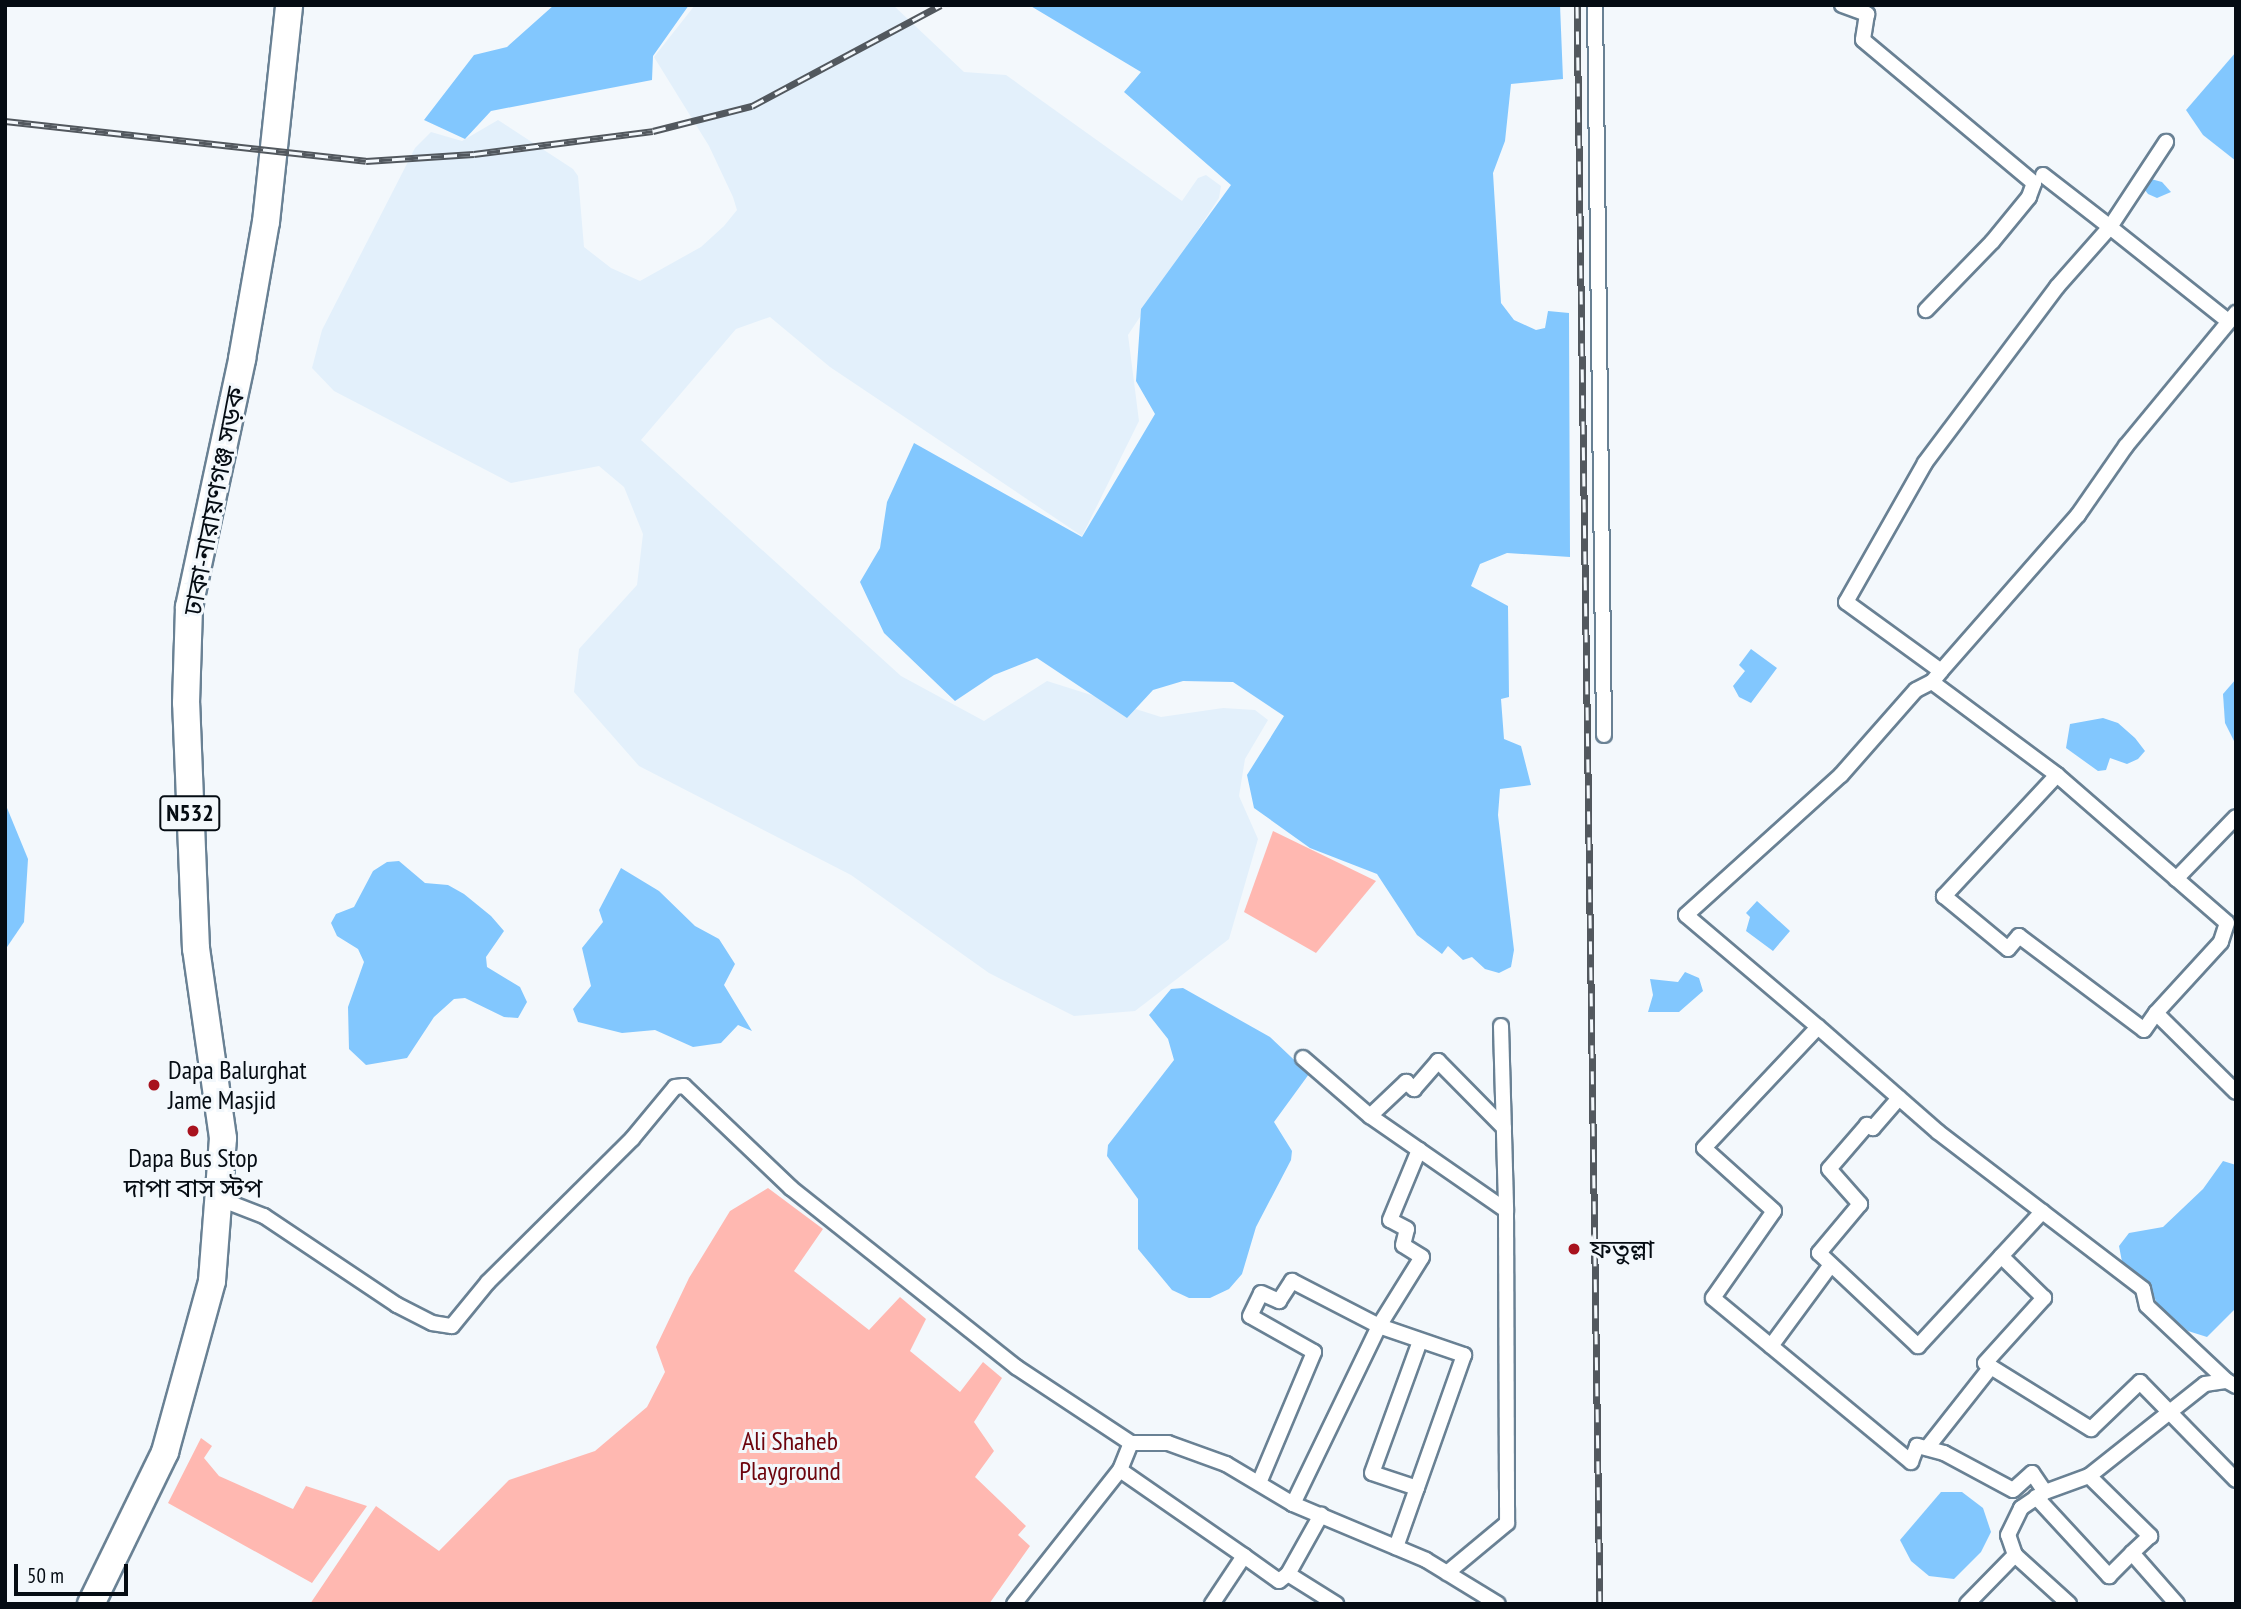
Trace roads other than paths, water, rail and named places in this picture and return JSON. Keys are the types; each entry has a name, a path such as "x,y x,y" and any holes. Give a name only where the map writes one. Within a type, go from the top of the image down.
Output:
{"highway":[{"name":"ঢাকা-নারায়ণগঞ্জ সড়ক","path":"91,1604 165,1452 212,1282 220,1199 221,1105 194,922 186,703 190,607 242,359 266,222 289,5"}],"street":[{"path":"1595,5 1604,735"},
{"path":"1842,5 1867,14 1863,40 2034,183 2029,197 1992,242 1926,310"},
{"path":"2057,775 1944,896 2008,949 2019,936 2144,1030 2226,933 2227,923 2057,775 1846,602 1925,463 2057,287 2110,227 2166,142"},
{"path":"2043,175 2232,317 2126,446 2078,516 1936,677 1916,690 1841,775 1686,915 1899,1098 2143,1289 2147,1307 2231,1384"},
{"path":"2176,878 2236,817"},
{"path":"2156,1013 2236,1092"},
{"path":"1447,1573 1507,1522 1506,1210 1502,1026"},
{"path":"1818,1027 1703,1148 1774,1212 1713,1298 1911,1462 1917,1446 1927,1448 2013,1490 2032,1473 2040,1494 2109,1576 2150,1536 2089,1476"},
{"path":"1303,1058 1370,1116 1506,1210"},
{"path":"1370,1116 1406,1082 1414,1089 1438,1060 1504,1128"},
{"path":"220,1199 264,1216 397,1305 432,1324 452,1326 488,1282 632,1139 678,1084 791,1188 1016,1367 1131,1443 1168,1443 1226,1464 1293,1504 1396,1547 1447,1573 1498,1604"},
{"path":"1899,1098 1873,1128 1867,1125 1829,1169 1860,1204 1819,1253 1918,1346 2042,1212"},
{"path":"1293,1504 1379,1326 1422,1257 1403,1245 1407,1229 1391,1220 1419,1150"},
{"path":"2001,1256 2044,1297 1984,1363 2091,1429 2140,1382 2236,1480"},
{"path":"1771,1346 1830,1266"},
{"path":"1259,1483 1314,1352 1250,1316 1261,1293 1279,1301 1292,1281 1379,1326 1464,1355 1396,1547"},
{"path":"1417,1488 1372,1473 1420,1341"},
{"path":"1927,1448 1990,1367"},
{"path":"2069,1604 2015,1555 2008,1535 2021,1508 2040,1494 2089,1476 2172,1414 2206,1384 2231,1384"},
{"path":"1020,1602 1120,1470 1131,1443"},
{"path":"1120,1470 1279,1581 1287,1574 1321,1515"},
{"path":"2132,1553 2177,1604"},
{"path":"1967,1604 2015,1555"},
{"path":"1212,1604 1244,1556"},
{"path":"1287,1574 1336,1604"}],"water":[{"path":"554,5 689,5 653,56 652,80 491,111 465,139 424,120 474,55 507,47"},
{"path":"1029,5 1560,5 1563,79 1511,84 1505,141 1493,173 1501,303 1514,320 1536,330 1545,328 1548,311 1569,313 1570,557 1507,553 1480,564 1471,586 1508,606 1509,697 1501,699 1504,739 1521,746 1531,785 1500,789 1498,815 1514,950 1511,967 1499,973 1485,969 1472,957 1463,960 1448,946 1442,954 1417,935 1377,874 1310,848 1254,808 1247,775 1284,716 1233,682 1183,681 1153,690 1127,718 1037,658 994,675 955,701 884,633 860,582 880,548 887,502 914,443 1082,537 1155,414 1136,381 1141,309 1231,185 1124,92 1141,72"},
{"path":"2236,52 2236,161 2203,135 2186,110"},
{"path":"2151,179 2162,182 2171,192 2157,198 2148,194 2142,186"},
{"path":"1751,649 1777,668 1751,703 1739,697 1733,686 1745,671 1739,665"},
{"path":"2236,679 2236,745 2225,723 2223,694"},
{"path":"2103,718 2118,723 2135,738 2145,751 2138,759 2127,764 2110,758 2106,770 2098,771 2066,748 2070,724"},
{"path":"5,803 28,859 24,922 5,950"},
{"path":"399,861 425,883 448,885 491,916 504,931 486,957 487,967 520,987 527,1002 518,1018 504,1017 465,998 454,999 434,1017 407,1058 366,1065 349,1049 348,1007 364,962 358,949 337,936 331,923 336,914 354,907 373,871 387,862"},
{"path":"621,868 659,891 695,926 719,939 735,964 724,985 752,1031 738,1025 721,1043 693,1047 655,1030 622,1033 578,1022 573,1009 591,986 582,948 603,922 599,910"},
{"path":"1757,901 1790,931 1773,951 1746,931 1750,917 1746,913"},
{"path":"1685,972 1699,978 1703,991 1679,1012 1648,1012 1653,995 1650,979 1678,982"},
{"path":"1183,988 1270,1037 1309,1074 1274,1122 1292,1151 1291,1160 1256,1227 1242,1274 1229,1289 1210,1298 1189,1298 1172,1290 1138,1249 1138,1199 1107,1156 1108,1145 1174,1060 1168,1039 1149,1015 1171,989"},
{"path":"2223,1161 2236,1165 2236,1308 2207,1337 2188,1331 2158,1305 2147,1283 2123,1267 2119,1246 2129,1233 2163,1227 2203,1189"},
{"path":"1941,1492 1962,1492 1983,1508 1991,1532 1981,1552 1954,1579 1929,1576 1911,1561 1900,1540"}],"railway":[{"path":"5,121 366,161 474,154 653,131 752,106 941,5"},
{"path":"1577,5 1600,1604"}],"place":[{"name":"Dapa Balurghat Jame Masjid","path":"154,1085"},
{"name":"Dapa Bus Stop দাপা বাস স্টপ","path":"193,1131"},
{"name":"ফতুল্লা","path":"1574,1249"}],"park label":[{"name":"Ali Shaheb Playground","path":"790,1456"}]}
